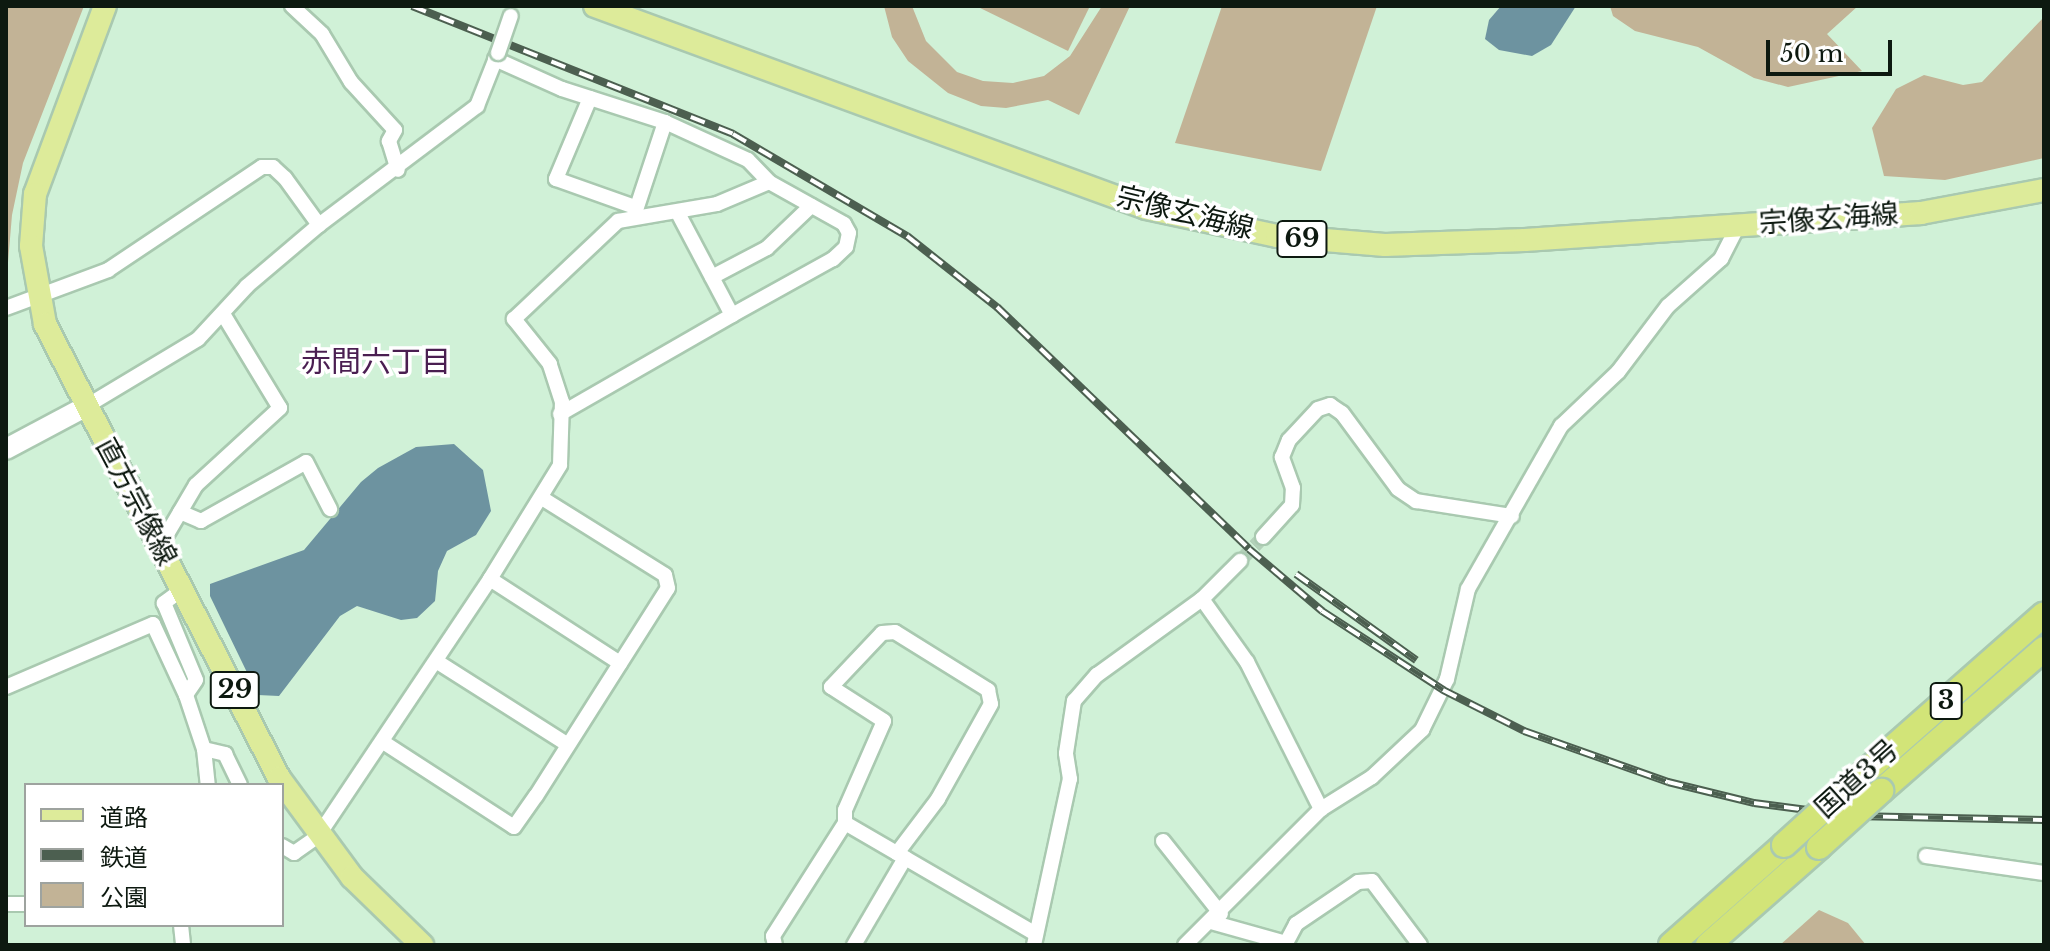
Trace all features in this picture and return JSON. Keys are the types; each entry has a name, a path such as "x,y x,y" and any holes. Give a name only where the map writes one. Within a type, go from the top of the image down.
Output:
{"highway":[{"name":"国道3号","path":"1671,945 2044,614"},
{"name":"国道3号","path":"1708,945 2044,649"}],"main road":[{"name":"直方宗像線","path":"105,6 35,194 31,246 36,296 57,354 282,783"},
{"name":"宗像玄海線","path":"595,6 1146,208 1214,225 1385,245 1921,213 2044,190"},
{"path":"6,449 85,407"},
{"name":"直方宗像線","path":"284,785 318,836 352,877 422,945"}],"street":[{"path":"292,6 322,34 351,82 395,130 389,141 398,170"},
{"path":"85,407 198,339 247,286 319,225 398,170 477,106 513,11"},
{"path":"496,56 590,98 665,122 748,160 769,182 844,224 849,233 846,247 560,414"},
{"path":"590,98 556,179 635,212 678,213 717,204 769,182"},
{"path":"284,847 294,853 318,836 490,579 560,465 562,402 550,364 514,319 618,221 635,212 665,122"},
{"path":"6,308 108,270 262,167 273,167 285,178 319,225"},
{"path":"712,277 767,248 811,206"},
{"path":"678,213 732,315"},
{"path":"1185,945 1216,918 1321,809 1372,777 1422,730 1447,679 1468,589 1561,426 1618,372 1668,306 1721,259 1738,226"},
{"path":"160,546 180,512 223,456 280,408 223,314"},
{"path":"1263,537 1292,505 1293,488 1282,457 1289,440 1318,409 1330,405 1342,413 1398,489 1416,501 1512,516"},
{"path":"180,512 201,521 306,462 330,509"},
{"path":"383,742 514,827 668,588 665,575 542,498"},
{"path":"845,823 1035,940 1070,779 1066,753 1074,701 1097,675 1202,599 1240,561"},
{"path":"490,579 620,663"},
{"path":"183,589 164,603 196,680 186,695"},
{"path":"1202,599 1247,662 1321,809"},
{"path":"6,687 153,624 186,695 204,749 208,783"},
{"path":"775,945 773,936 845,823 845,810 884,721 831,687 882,633 895,632 988,690 991,704 938,799 901,856 854,945"},
{"path":"436,661 567,744"},
{"path":"204,749 225,754 239,783"},
{"path":"1163,841 1216,918 1286,944 1296,924 1358,882 1372,881 1420,945"},
{"path":"1926,856 2044,873"}],"green space":[{"path":"6,6 84,6 23,163 12,215 6,286"},
{"path":"884,6 912,6 926,41 957,72 983,81 1013,83 1044,76 1070,56 1102,6 1130,6 1079,115 1048,100 1006,108 981,106 948,93 908,61 892,37"},
{"path":"976,6 1090,6 1068,51"},
{"path":"1222,6 1377,6 1321,171 1175,143"},
{"path":"1610,6 1858,6 1827,34 1862,71 1788,87 1754,78 1698,47 1635,31 1613,16"},
{"path":"2044,17 2044,158 1945,180 1884,176 1872,128 1896,89 1924,75 1963,85 1982,82"},
{"path":"1819,910 1848,923 1866,945 1780,945"}],"water":[{"path":"1501,6 1576,6 1551,45 1532,56 1499,50 1485,39 1489,20"},
{"path":"454,444 483,470 491,511 476,535 447,551 438,571 435,601 417,618 401,620 357,606 340,616 279,696 258,695 210,596 210,584 304,550 361,482 378,468 416,447"}],"tunnel":[{"path":"1240,561 1263,537"}],"railway":[{"path":"412,6 733,134 907,236 997,307 1249,549 1322,611 1443,690 1524,731 1668,782 1754,803 1853,816 2044,820"},
{"path":"1296,574 1416,660"}],"district":[{"name":"赤間六丁目","path":"376,362"}]}
